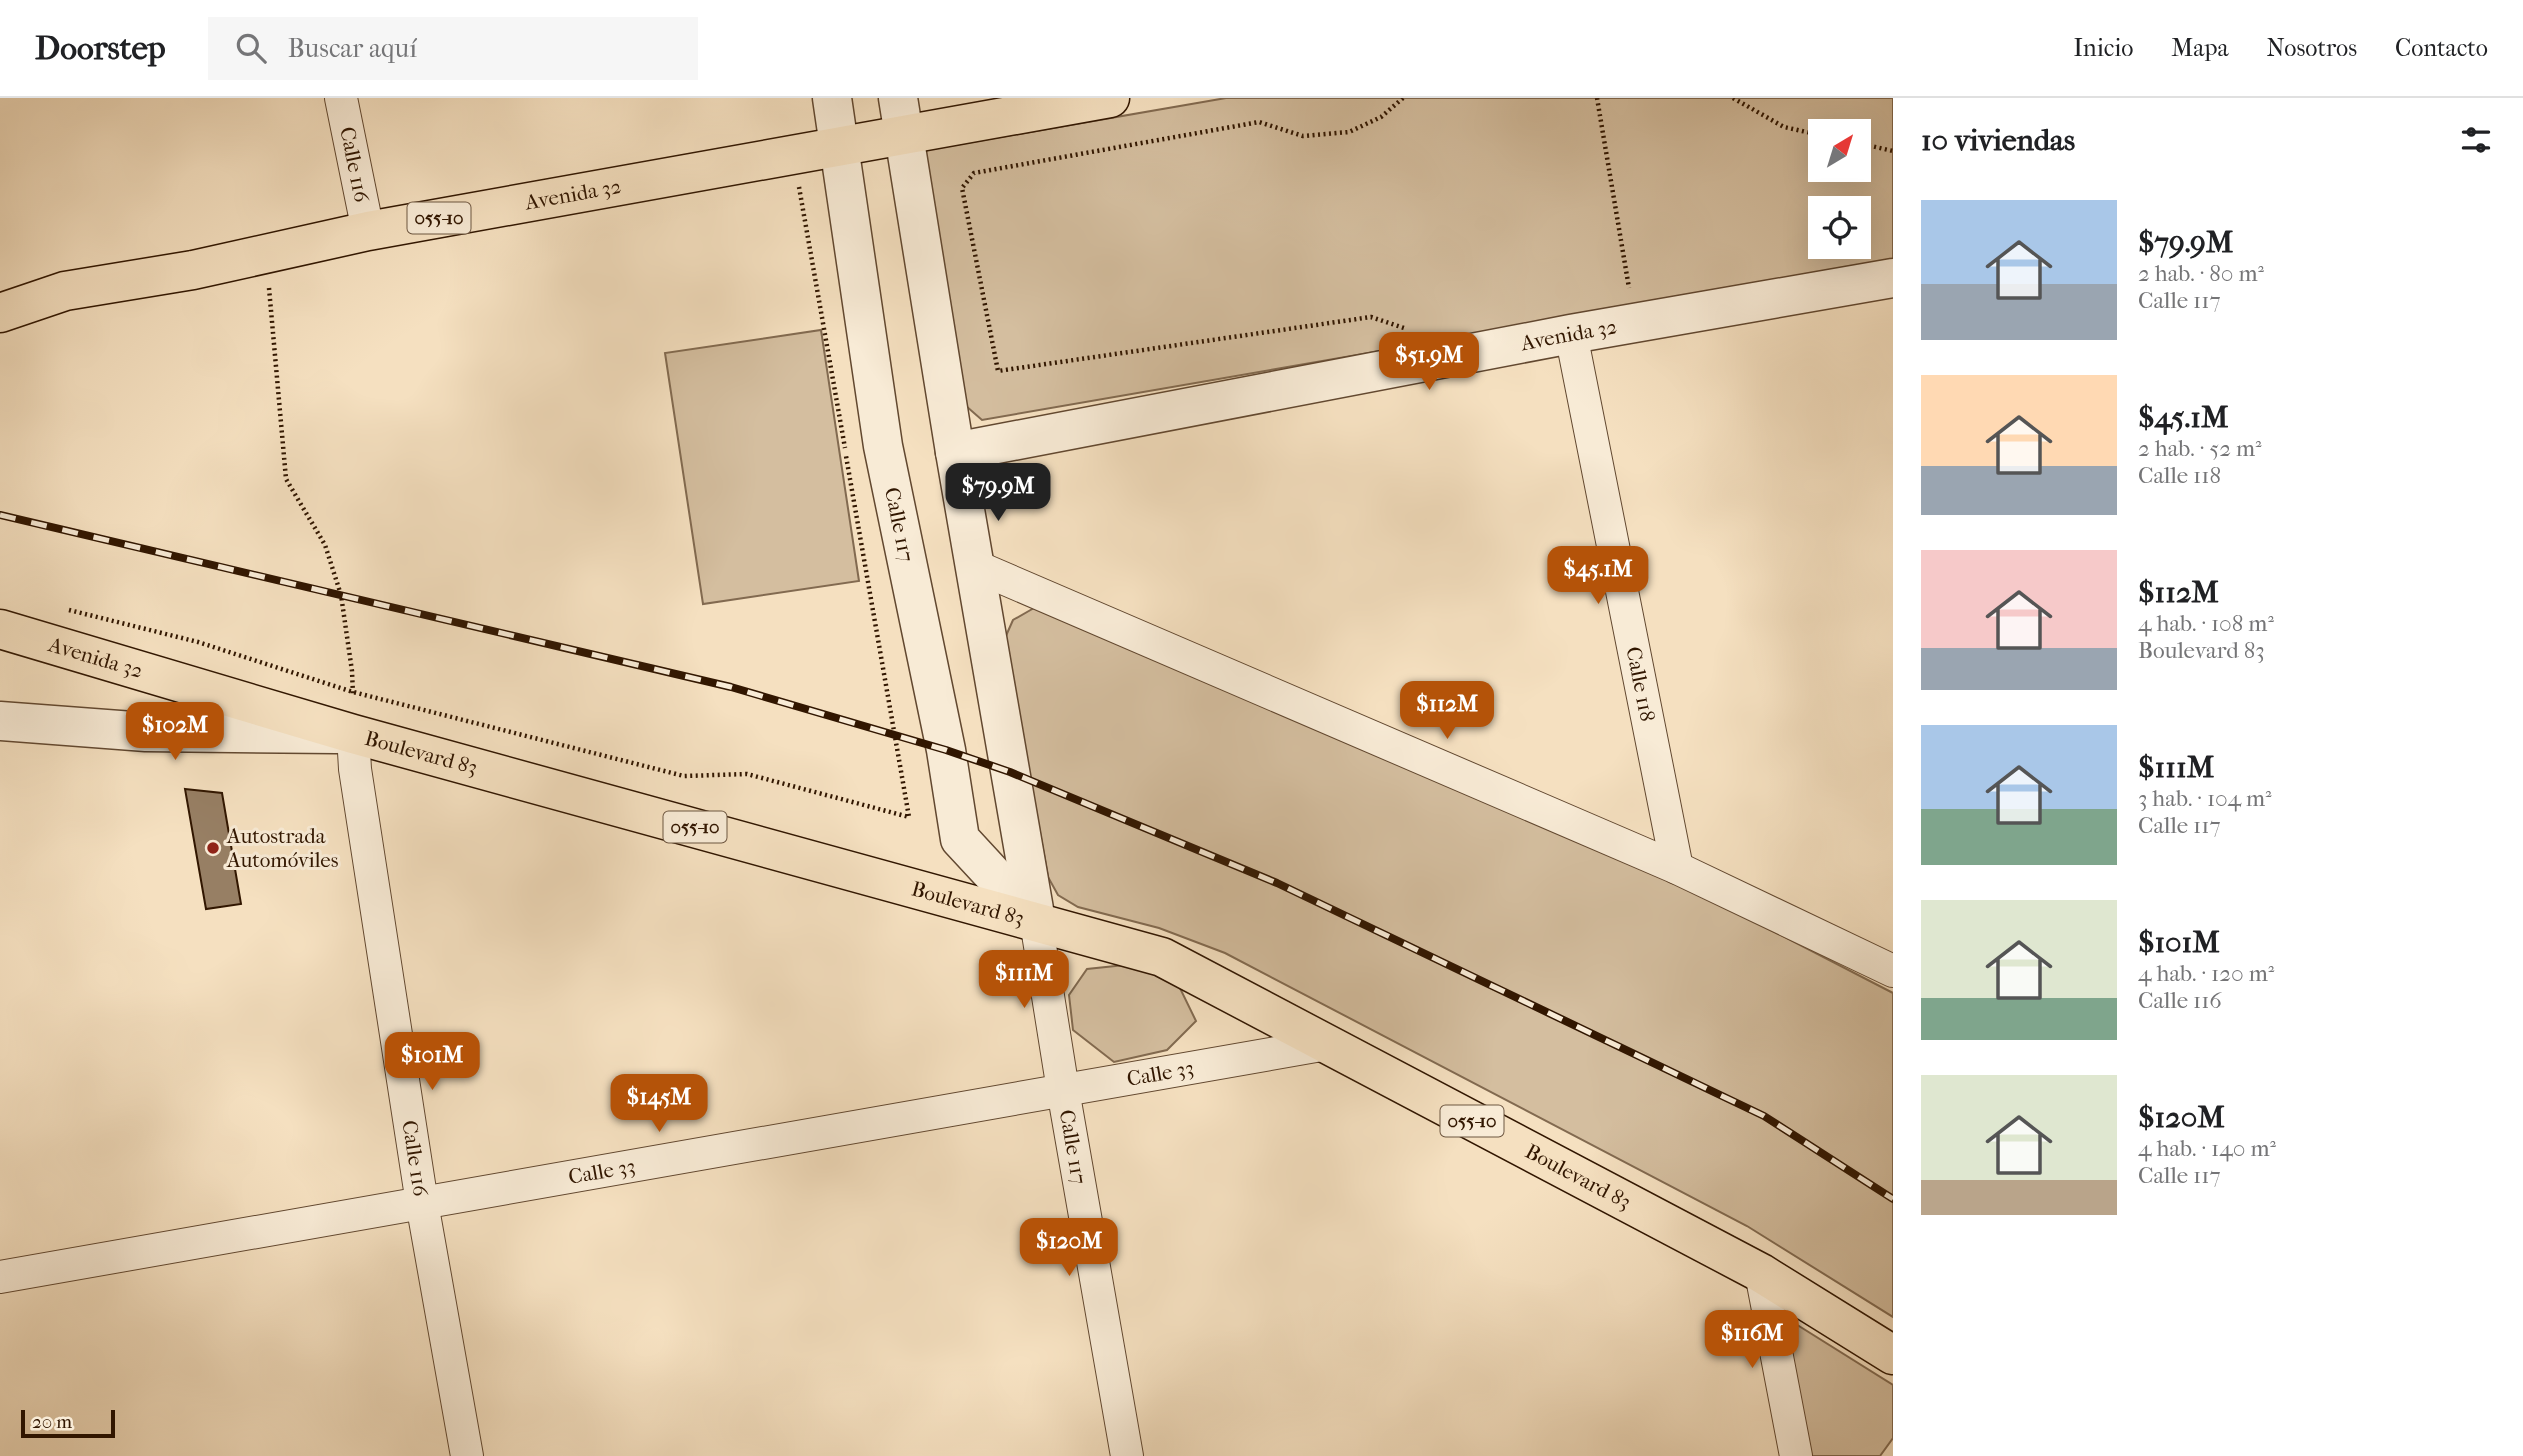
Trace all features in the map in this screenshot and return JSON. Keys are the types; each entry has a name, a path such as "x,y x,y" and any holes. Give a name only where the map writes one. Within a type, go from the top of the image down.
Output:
{"highway":[{"name":"Avenida 32","path":"0,313 65,291 193,270 368,231 1110,98"},
{"name":"Avenida 32","path":"0,629 63,645 353,734"},
{"name":"Boulevard 83","path":"353,734 1163,957 1760,1273 1893,1355"}],"street":[{"name":"Calle 116","path":"341,98 368,231"},
{"name":"Calle 117","path":"832,98 883,446 946,750 960,839 1036,921"},
{"name":"Calle 117","path":"898,98 955,452 1127,1456"},
{"name":"Avenida 32","path":"955,452 1572,334 1893,278"},
{"name":"Avenida 32","path":"0,300 40,299"},
{"name":"Calle 118","path":"1572,334 1676,868"},
{"path":"975,566 1676,868 1893,971"},
{"name":"Boulevard 83","path":"0,721 146,732 353,734"},
{"name":"Calle 116","path":"353,734 357,783 422,1203 467,1456"},
{"path":"1857,952 1893,946"},
{"name":"Calle 33","path":"0,1277 1327,1044"},
{"path":"1760,1273 1796,1456"}],"path":[{"path":"1403,98 1381,117 1349,132 1303,136 1259,122 974,173 962,188 998,371 1371,317 1414,331"},
{"path":"1597,98 1629,289"},
{"path":"1732,98 1784,127 1808,132"},
{"path":"1871,146 1893,151"},
{"path":"66,609 198,642 353,692 684,776 747,774 909,817 799,184"},
{"path":"267,254 286,479 325,545 341,595 352,671 353,734"}],"shaded area":[{"path":"1226,98 1893,98 1893,262 982,420 966,406 920,151"},
{"path":"821,330 859,581 703,604 665,353"},
{"path":"1034,608 1668,877 1893,993 1893,1317 1747,1226 1225,953 1159,928 1078,907 1058,895 1048,877 1005,638 1013,620"},
{"path":"1144,963 1177,982 1196,1021 1167,1050 1114,1062 1073,1030 1069,995 1087,969"},
{"path":"1783,1316 1893,1385 1893,1438 1880,1456 1809,1456"}],"building":[{"name":"Autostrada Automóviles","path":"185,789 222,793 241,904 206,909"}],"railway":[{"path":"0,515 731,687 946,750 1010,772 1277,883 1764,1116 1893,1199"}],"place":[{"name":"Autostrada Automóviles","path":"213,848"}]}
